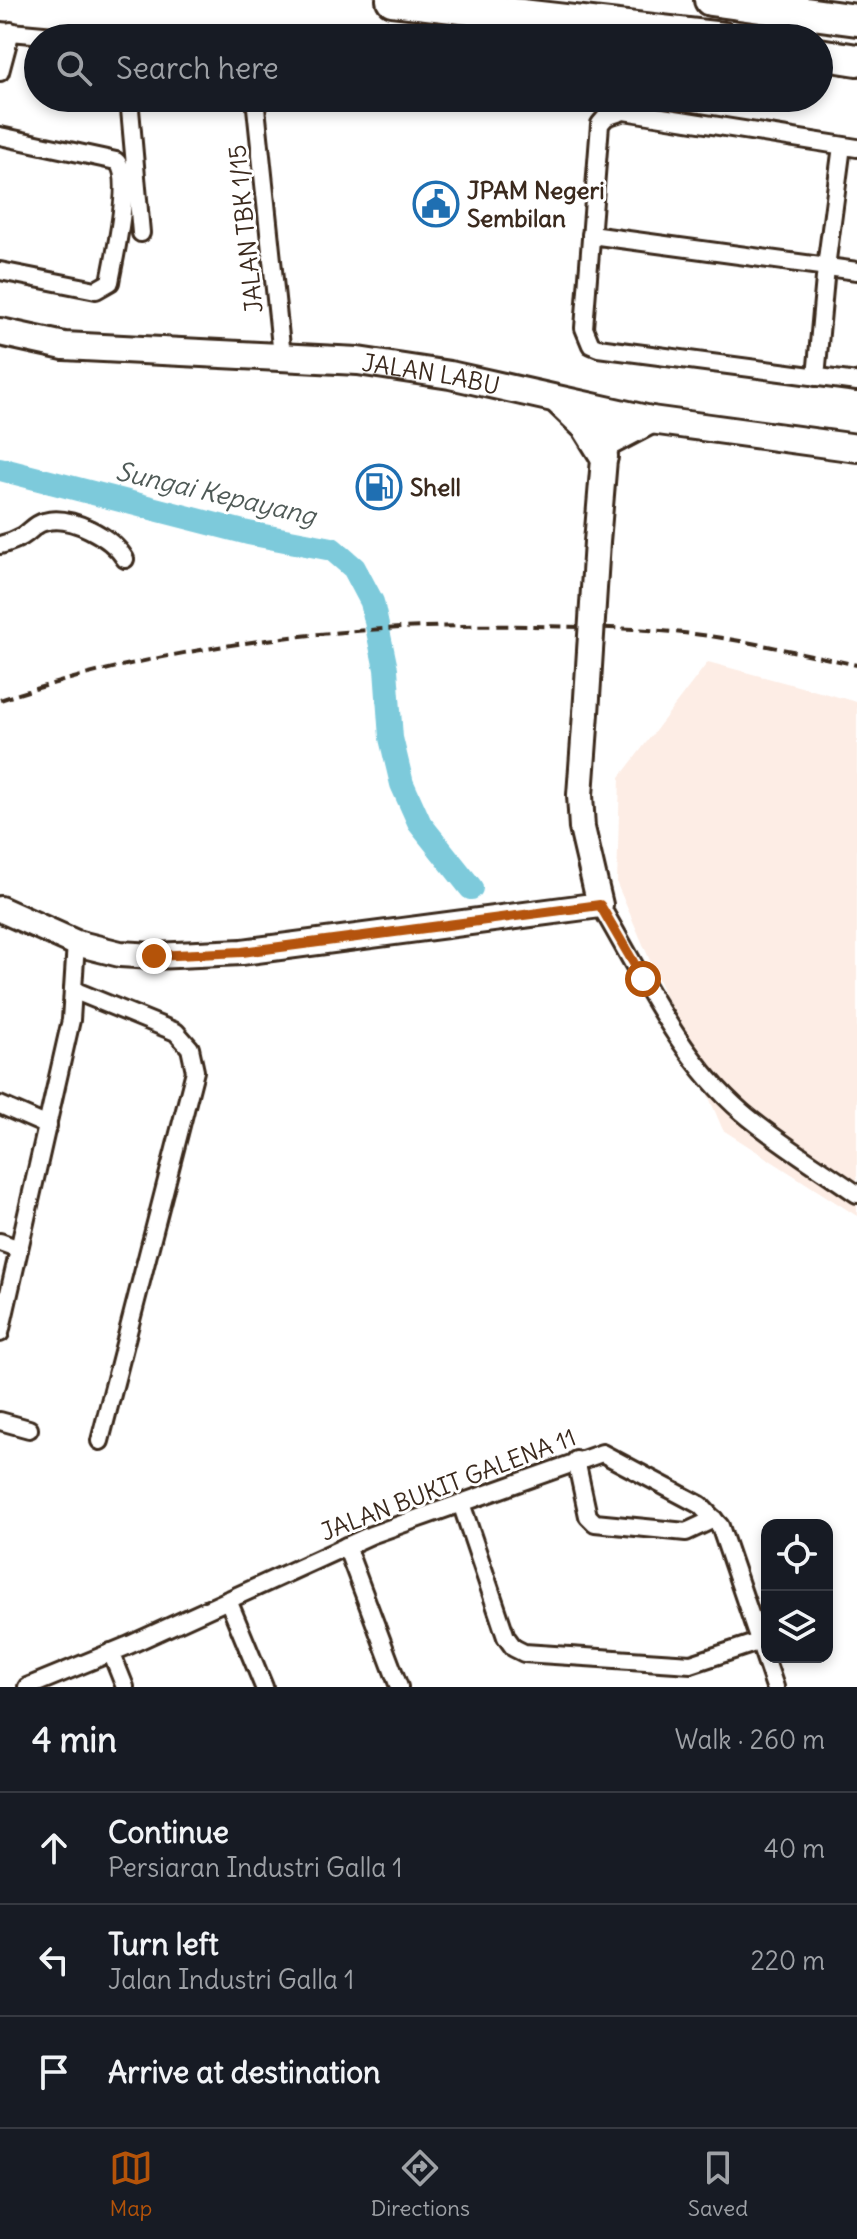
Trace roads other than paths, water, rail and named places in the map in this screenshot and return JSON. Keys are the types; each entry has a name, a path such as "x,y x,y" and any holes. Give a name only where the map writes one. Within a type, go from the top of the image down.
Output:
{"highway":[{"path":"392,0 601,24"},
{"path":"710,0 857,20"},
{"path":"833,56 857,60"}],"main road":[{"name":"JALAN LABU","path":"0,332 64,346 358,361 450,375 651,420 857,448"},
{"path":"557,400 605,450"},
{"path":"0,909 76,943 120,954 154,956 242,952 600,905 582,828 580,795 608,412"},
{"path":"605,450 651,420"}],"street":[{"path":"0,72 5,31"},
{"path":"130,112 141,233"},
{"name":"JALAN TBK 1/15","path":"256,112 282,356"},
{"path":"621,112 606,117 600,124 584,328 591,345 857,382"},
{"path":"630,112 850,147 826,267 816,377"},
{"path":"0,136 116,161 123,169 124,191 110,282 102,289 0,271"},
{"path":"591,235 857,271"},
{"path":"0,545 22,537 42,522 57,520 108,539 125,559"},
{"path":"600,905 672,1028 699,1067 742,1112 857,1194"},
{"path":"0,1333 71,1020 76,943"},
{"path":"73,990 176,1032 190,1048 195,1071 100,1441"},
{"path":"0,1105 48,1126"},
{"path":"0,1242 19,1249"},
{"path":"0,1421 29,1429"},
{"name":"JALAN BUKIT GALENA 11","path":"27,1687 346,1546 594,1453 609,1455 700,1505 714,1519 720,1526 761,1641"},
{"path":"576,1460 588,1516 595,1523 686,1532 714,1519"},
{"path":"461,1503 506,1637 514,1648 524,1653 691,1664 761,1641"},
{"path":"346,1546 399,1687"},
{"path":"228,1600 264,1687"},
{"path":"111,1652 125,1687"},
{"name":"JALAN BUKIT GALENA 11","path":"768,1663 775,1687"}],"waterway":[{"name":"Sungai Kepayang","path":"0,469 248,533 332,549 354,568 372,602 386,669 391,738 402,784 420,824 471,888"}],"railway":[{"path":"0,700 65,680 196,651 263,640 397,628 532,626 660,631 741,641 857,665"}],"place":[{"name":"JPAM Negeri Sembilan","path":"436,204"},
{"name":"Shell","path":"379,487"}]}
